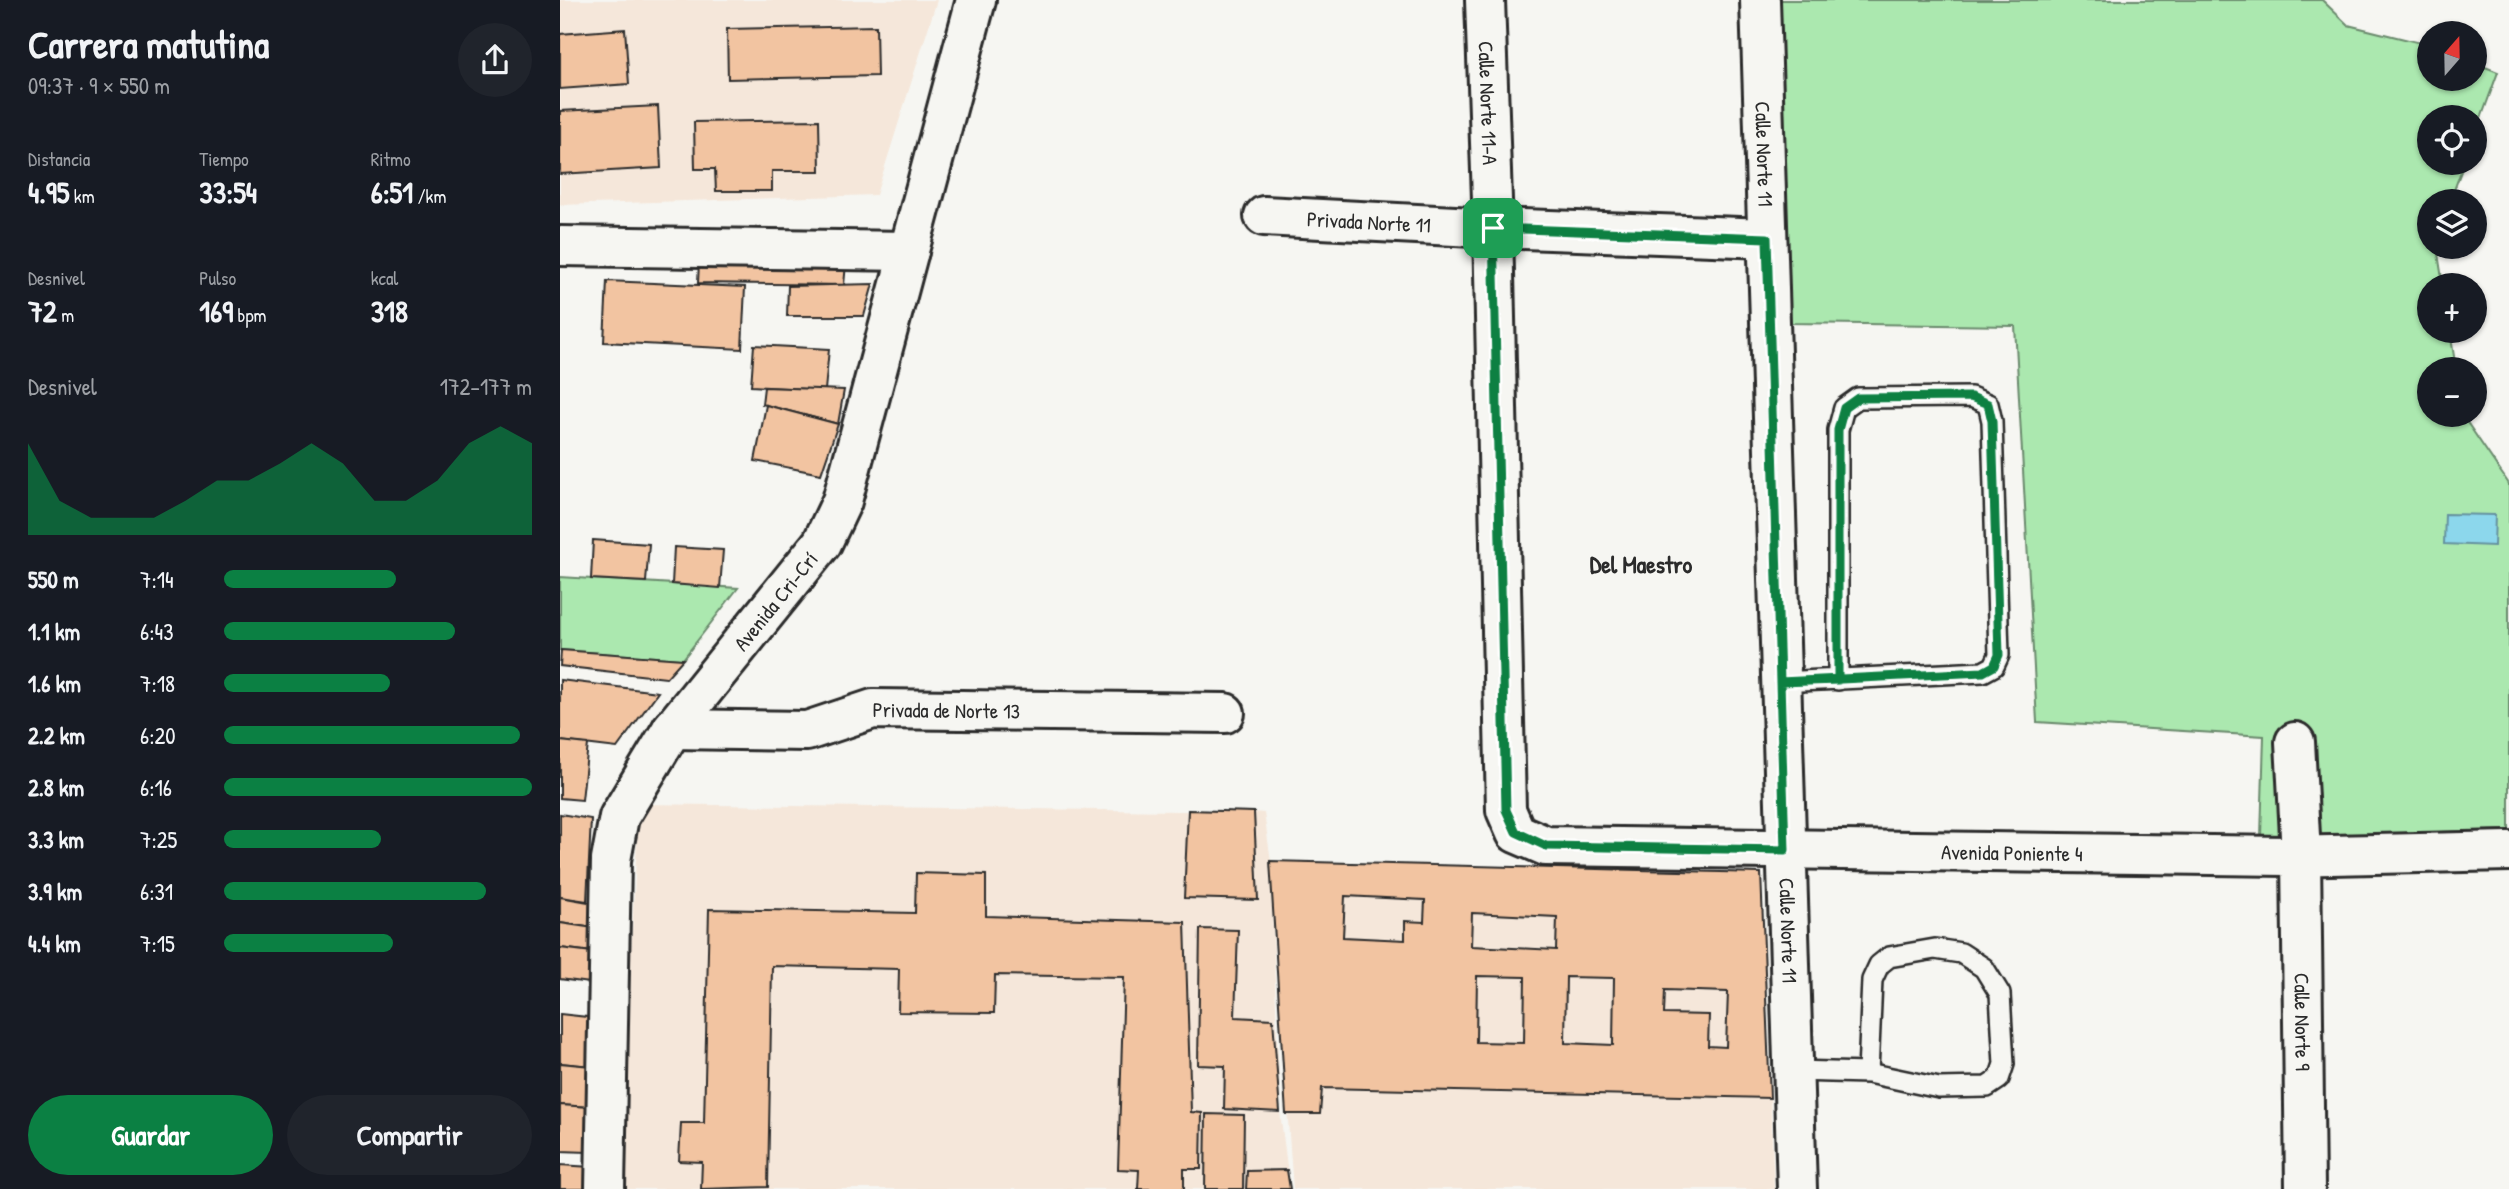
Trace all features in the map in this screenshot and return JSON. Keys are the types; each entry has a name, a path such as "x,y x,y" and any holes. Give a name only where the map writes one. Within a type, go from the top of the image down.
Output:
{"street":[{"name":"Avenida Cri-Crí","path":"605,1189 611,860 619,817 672,729 822,543 842,501 976,0"},
{"name":"Calle Norte 11-A","path":"1485,0 1506,810 1516,832"},
{"name":"Calle Norte 11","path":"1760,0 1797,1189"},
{"name":"Privada Norte 11","path":"1264,216 1767,238"},
{"path":"560,246 909,251"},
{"name":"Privada de Norte 13","path":"672,729 807,732 873,709 1225,713"},
{"name":"Calle Norte 9","path":"2295,742 2301,855 2305,1189"},
{"name":"Avenida Poniente 4","path":"1516,832 1546,846 2301,855 2509,851"}],"lane":[{"path":"1780,682 1838,680 1983,672 1994,666 1999,655 1992,421 1988,404 1971,397 1858,398 1844,408 1838,430 1838,680"},
{"path":"1794,1072 1868,1073 1939,1088 1987,1087 1999,1079 2004,1064 2000,993 1984,968 1961,953 1935,949 1889,957 1879,965 1872,980 1868,1073"}],"shaded area":[{"path":"560,0 937,0 876,195 560,205"},
{"path":"639,804 1254,812 1264,813 1271,861 1761,873 1774,1189 1293,1189 1272,903 1280,1112 1290,1189 618,1189"}],"green space":[{"path":"1779,0 2322,0 2348,25 2417,42 2417,91 2487,91 2487,68 2498,72 2486,105 2417,105 2417,175 2460,175 2454,189 2417,189 2417,259 2439,259 2441,273 2417,273 2417,343 2452,343 2454,357 2417,357 2417,427 2470,427 2509,484 2509,830 2261,837 2264,736 2037,722 2015,326 1789,323"},
{"path":"560,577 738,588 683,659 560,650"}],"water":[{"path":"2445,514 2495,515 2494,546 2444,544"}],"building":[{"path":"876,26 877,76 728,79 727,29"},
{"path":"625,29 629,84 560,89 560,34"},
{"path":"658,106 661,168 560,174 560,111"},
{"path":"819,120 820,171 772,171 772,191 716,191 715,169 695,169 694,122"},
{"path":"699,262 846,264 844,285 698,283"},
{"path":"607,281 745,287 742,349 604,342"},
{"path":"873,284 864,316 787,316 788,286"},
{"path":"754,345 829,349 825,390 751,386"},
{"path":"764,387 844,390 838,424 762,404"},
{"path":"766,405 838,424 821,474 755,461"},
{"path":"593,540 649,544 646,582 591,579"},
{"path":"674,547 723,550 720,588 672,584"},
{"path":"561,650 683,659 666,678 560,666"},
{"path":"560,680 658,692 617,748 560,741"},
{"path":"560,741 588,744 582,800 560,798"},
{"path":"1188,810 1254,812 1258,900 1184,898"},
{"path":"560,814 591,819 587,901 560,897"},
{"path":"1270,861 1761,873 1770,1098 1322,1088 1320,1114 1286,1114","holes":["1345,896 1425,900 1424,922 1405,921 1405,940 1343,937","1472,913 1557,917 1556,950 1471,946","1477,976 1525,977 1524,1043 1476,1042","1566,977 1614,978 1613,1045 1565,1043","1665,990 1728,992 1726,1047 1708,1046 1709,1015 1664,1014"]},
{"path":"916,873 986,875 986,916 1185,922 1191,1112 1202,1113 1201,1169 1184,1169 1184,1189 1138,1189 1139,1170 1118,1169 1124,977 995,975 994,1013 898,1012 899,969 772,966 768,1187 701,1189 702,1162 679,1161 681,1123 704,1123 709,909 915,913"},
{"path":"560,897 594,903 594,928 560,923"},
{"path":"560,923 594,928 592,952 560,948"},
{"path":"1200,929 1238,930 1235,1017 1273,1019 1280,1112 1224,1109 1225,1066 1198,1065"},
{"path":"560,948 592,952 590,983 560,979"},
{"path":"560,1014 596,1018 591,1066 560,1063"},
{"path":"560,1063 591,1066 589,1107 560,1105"},
{"path":"560,1105 589,1107 588,1152 560,1151"},
{"path":"1206,1114 1244,1115 1243,1189 1205,1189"},
{"path":"560,1165 591,1167 591,1189 560,1189"},
{"path":"1287,1170 1290,1189 1246,1189 1247,1171"}],"district":[{"name":"Del Maestro","path":"1641,564"}],"route":[{"path":"1493,228 1506,810 1516,832 1546,846 1785,850 1780,682 1838,680 1910,677 1983,672 1994,666 1999,655 1992,421 1988,404 1971,397 1858,398 1844,408 1838,430 1838,680 1780,682 1767,238 1493,228"}]}
